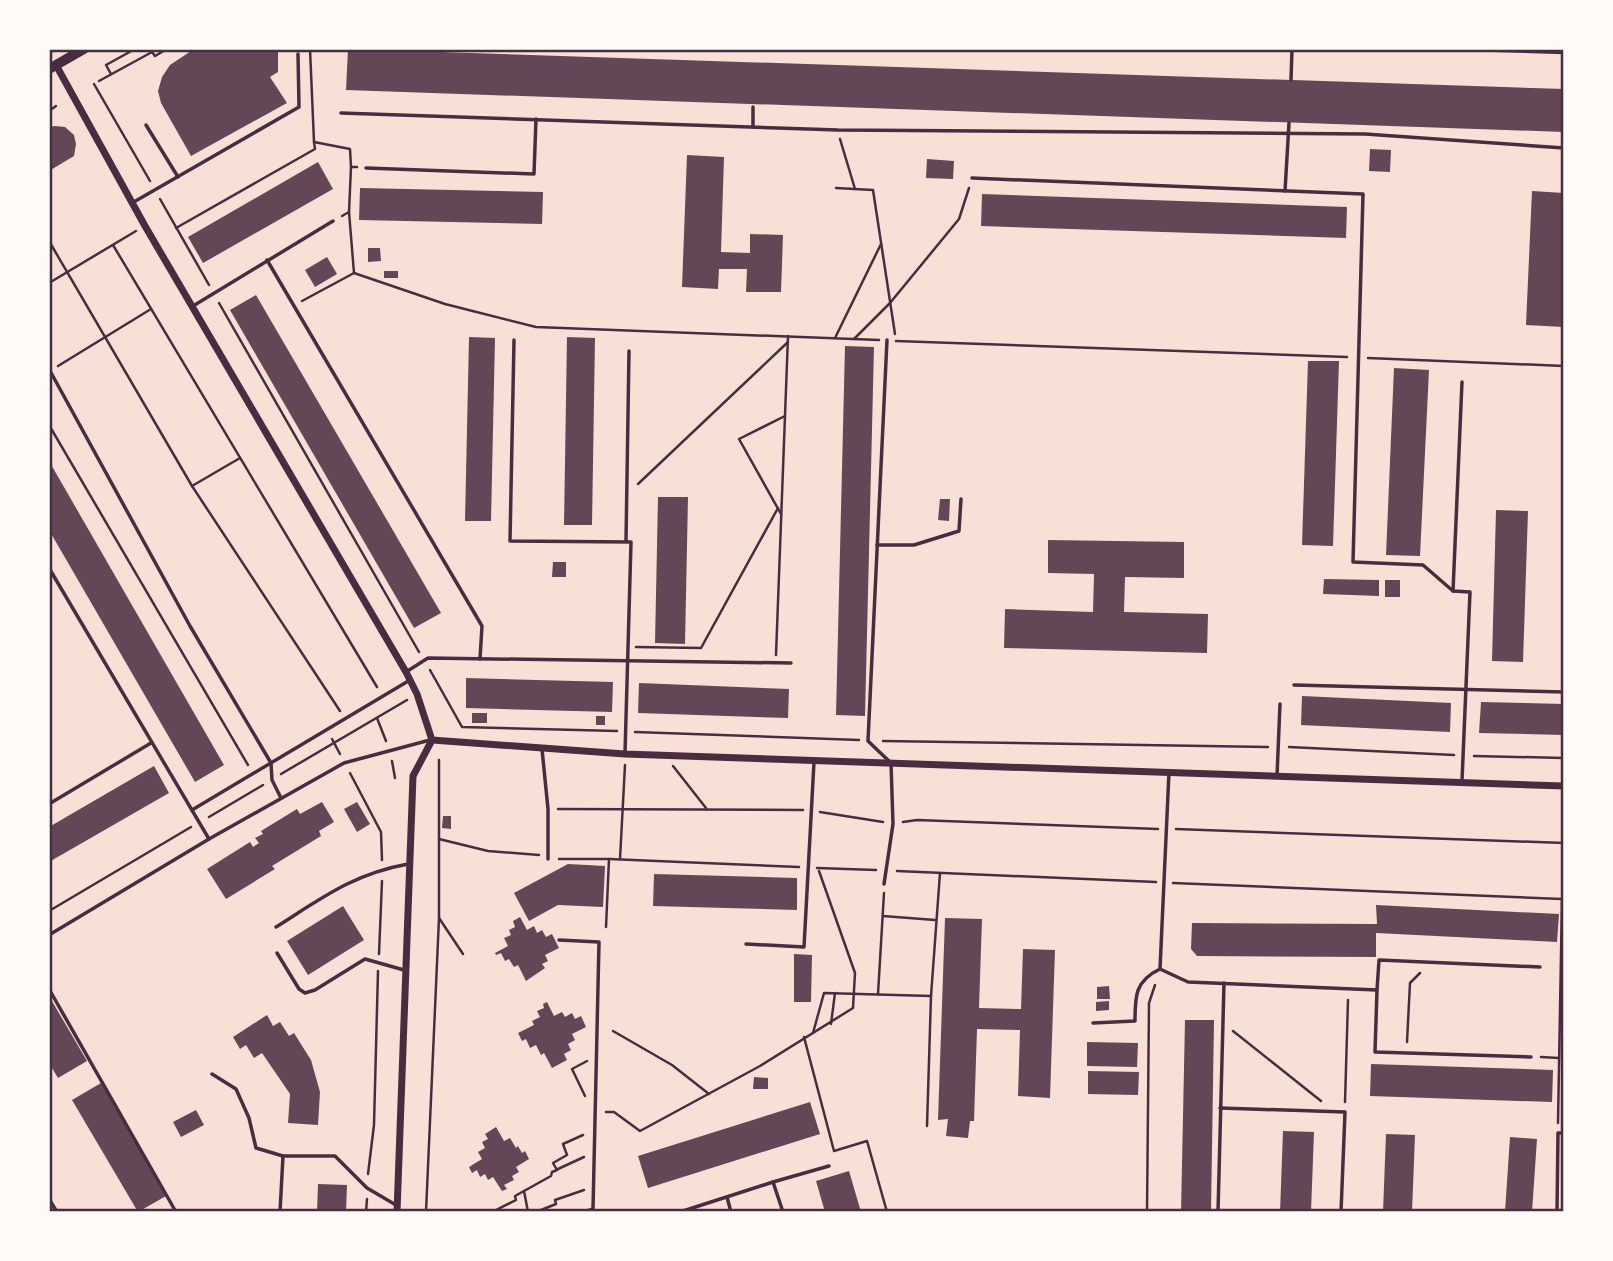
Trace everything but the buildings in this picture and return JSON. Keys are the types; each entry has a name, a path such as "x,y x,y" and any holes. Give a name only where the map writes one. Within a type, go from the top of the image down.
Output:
{"main road":[{"path":"52,67 84,49"}],"street":[{"path":"52,67 406,672 417,694 432,740 414,776 397,1209"},
{"path":"432,740 625,754 1564,786"}],"lane":[{"path":"1291,80 1292,49"},
{"path":"132,203 299,107 298,54"},
{"path":"753,107 753,127"},
{"path":"341,113 838,130 1365,134 1564,148"},
{"path":"366,168 534,174 536,119"},
{"path":"1285,191 1289,123"},
{"path":"146,125 178,177"},
{"path":"972,178 1363,194 1353,562 1423,565 1453,591 1470,592 1461,783"},
{"path":"193,306 332,221"},
{"path":"267,260 482,626 480,659"},
{"path":"514,340 510,541 631,542 625,754"},
{"path":"884,884 893,824 891,763 868,741 887,340"},
{"path":"626,542 629,351"},
{"path":"50,370 190,626 271,764 272,780 281,798"},
{"path":"1453,591 1462,382"},
{"path":"877,545 914,545 960,531 961,499"},
{"path":"49,568 209,839"},
{"path":"406,672 428,658 790,663"},
{"path":"192,810 410,680"},
{"path":"1294,685 1564,692"},
{"path":"1277,776 1280,704"},
{"path":"49,935 209,839 345,763 432,740"},
{"path":"49,804 151,743"},
{"path":"542,749 548,809 548,857"},
{"path":"746,944 804,947 814,760"},
{"path":"1160,969 1169,772"},
{"path":"276,927 350,881 382,869 410,864"},
{"path":"559,940 599,942 593,1209 583,1212"},
{"path":"277,953 299,989 305,993 316,990 365,959 406,970"},
{"path":"1531,1057 1375,1052 1379,960 1540,967"},
{"path":"1093,1023 1135,1021 1135,994 1147,975 1160,969 1188,982 1377,990"},
{"path":"1218,1212 1224,983"},
{"path":"49,989 176,1212"},
{"path":"212,1074 236,1089 250,1118 256,1148 283,1156 335,1156 367,1188 397,1209"},
{"path":"1220,1108 1345,1112 1341,1212"},
{"path":"1557,1212 1558,1133 1564,1133"},
{"path":"280,1212 283,1156"},
{"path":"680,1212 830,1166"},
{"path":"773,1182 783,1212"},
{"path":"726,1196 731,1212"},
{"path":"49,1199 57,1212"}],"path":[{"path":"111,74 106,65 135,49"},
{"path":"99,81 151,50 155,57 167,49"},
{"path":"176,228 315,149 310,49"},
{"path":"1433,49 1564,53"},
{"path":"94,84 462,727"},
{"path":"49,111 56,106"},
{"path":"838,130 855,189"},
{"path":"314,142 350,149 349,212 354,273"},
{"path":"351,167 366,168"},
{"path":"854,339 890,303 959,219 972,178"},
{"path":"836,188 873,190 896,341"},
{"path":"332,221 349,212"},
{"path":"49,283 145,226"},
{"path":"49,241 192,486 345,719"},
{"path":"835,338 881,244"},
{"path":"113,245 382,696"},
{"path":"294,306 354,273 445,304 536,327 1564,366"},
{"path":"50,370 151,309"},
{"path":"776,663 788,336"},
{"path":"627,494 788,342"},
{"path":"781,514 739,439 785,416"},
{"path":"49,425 254,774"},
{"path":"192,486 240,458"},
{"path":"629,647 701,648 778,508"},
{"path":"49,911 407,700"},
{"path":"1279,747 1564,758"},
{"path":"620,859 625,754"},
{"path":"665,755 707,810"},
{"path":"426,1212 439,918 439,760"},
{"path":"548,809 811,810 893,824 917,820 1564,844"},
{"path":"439,839 488,851 548,857 1563,899 1558,1133"},
{"path":"606,927 609,859"},
{"path":"606,1112 614,1112 640,1130 760,1066 853,1008 855,973 818,868"},
{"path":"927,1126 940,873"},
{"path":"878,994 884,884"},
{"path":"883,916 937,920"},
{"path":"439,918 463,954"},
{"path":"1561,951 1564,946"},
{"path":"1406,1053 1410,983 1434,962"},
{"path":"1147,1212 1149,1003 1160,969"},
{"path":"1345,1112 1348,989"},
{"path":"812,1033 824,993 932,996"},
{"path":"831,1024 835,993"},
{"path":"1223,1023 1335,1112"},
{"path":"614,1031 672,1065 709,1094"},
{"path":"804,1037 834,1152 867,1141 887,1212"},
{"path":"1531,1057 1559,1058"},
{"path":"557,1170 553,1163 567,1155 563,1144 586,1134"},
{"path":"579,1137 583,1146"},
{"path":"492,1212 516,1200 515,1196 551,1176 552,1172 587,1156 587,1167"},
{"path":"536,1212 556,1204 555,1200 585,1189"},
{"path":"523,1191 528,1212"}]}
